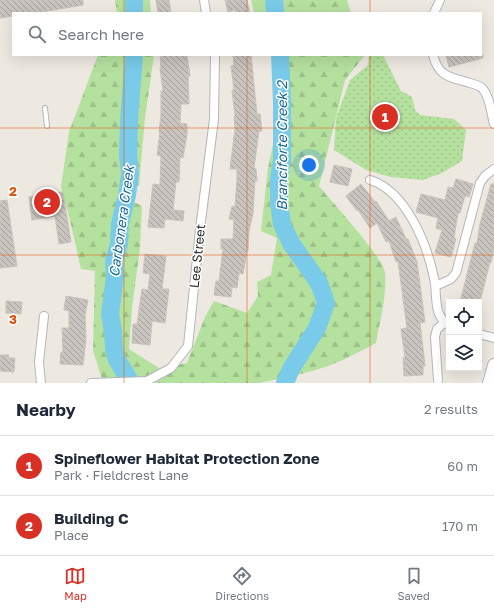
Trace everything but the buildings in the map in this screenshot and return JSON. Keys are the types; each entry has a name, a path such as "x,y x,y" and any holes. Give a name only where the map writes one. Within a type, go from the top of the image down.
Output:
{"street":[{"path":"204,0 206,12"},
{"path":"434,12 440,0"},
{"name":"Lee Street","path":"91,383 147,381 171,368 188,346 200,229 214,119 215,56"},
{"path":"433,56 437,67 442,73 481,88 486,95 494,124"},
{"path":"436,286 451,279 456,273 480,183 485,176 494,169"},
{"path":"370,180 382,185 391,192 411,219 425,247 436,286 437,309 440,317 446,323"},
{"path":"41,383 39,362 44,316"},
{"path":"438,380 435,337 437,329 446,324"},
{"path":"482,335 494,338"},
{"path":"489,383 494,365"}],"lane":[{"path":"45,108 47,126"}],"green space":[{"path":"115,0 150,0 151,12 117,12"},
{"path":"251,0 347,0 351,12 254,12"},
{"path":"98,56 154,56 145,118 139,185 132,188 128,199 142,206 140,248 132,308 129,349 159,368 187,363 205,317 214,301 247,313 258,296 257,282 271,275 277,238 261,231 268,168 276,130 279,79 277,56 364,56 345,80 319,186 367,243 376,255 385,273 383,308 376,343 320,369 259,383 103,383 93,350 95,271 81,269 61,187 69,132"},
{"path":"369,56 384,56 401,91 412,97 415,110 420,115 454,119 466,130 462,161 442,173 423,180 391,177 366,170 334,150 336,118 350,80 368,65"}],"waterway":[{"name":"Carbonera Creek","path":"134,0 134,12"},
{"name":"Branciforte Creek 2","path":"274,0 275,12"},
{"name":"Carbonera Creek","path":"131,383 117,360 110,314 115,277 114,261 119,244 120,224 130,174 128,155 129,120 134,56"},
{"name":"Branciforte Creek 2","path":"280,56 282,159 279,179 279,203 282,224 291,243 319,283 326,303 317,328 291,369 285,383"}],"place":[{"name":"Spineflower Habitat Protection Zone","path":"385,117"},
{"name":"Building C","path":"47,202"}]}
